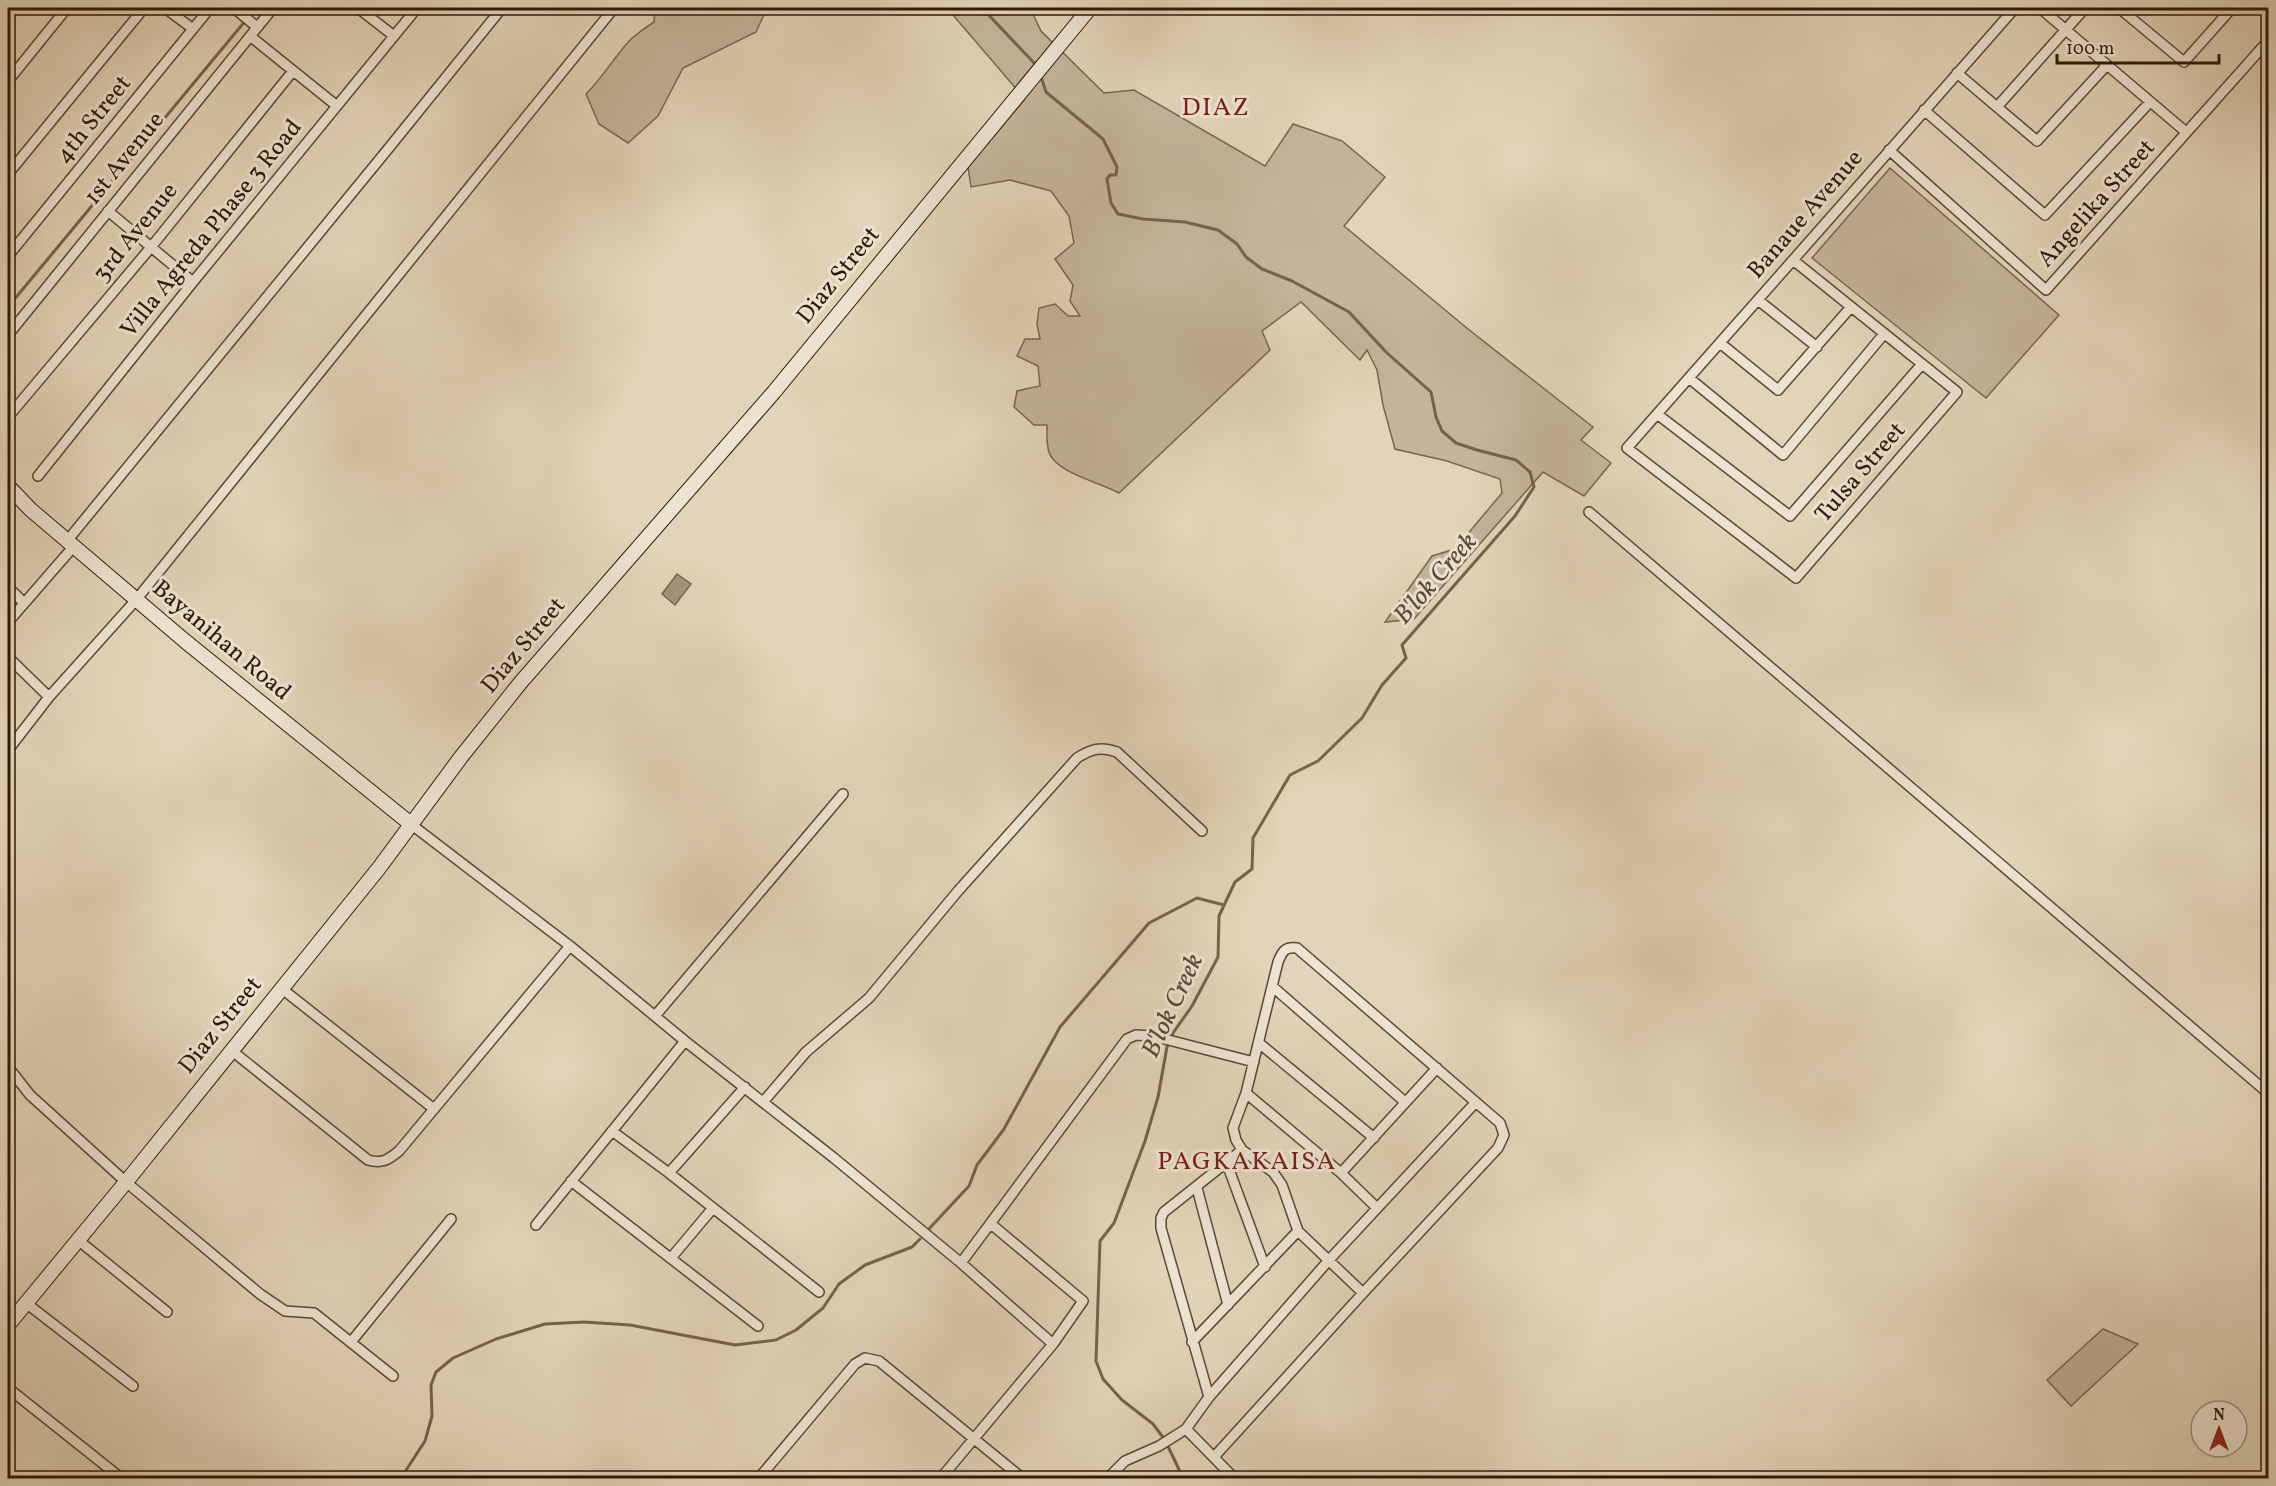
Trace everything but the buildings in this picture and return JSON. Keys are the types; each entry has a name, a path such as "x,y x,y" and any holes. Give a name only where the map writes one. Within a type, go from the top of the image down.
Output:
{"main road":[{"name":"Diaz Street","path":"8,1325 126,1182 412,825 455,765 521,682 774,392 1089,8"},
{"name":"Bayanihan Road","path":"8,486 16,497 136,600 412,825"}],"street":[{"path":"8,81 67,8"},
{"path":"8,174 144,8"},
{"path":"165,8 193,29"},
{"name":"4th Street","path":"8,256 210,8"},
{"path":"234,8 250,21"},
{"name":"1st Avenue","path":"8,335 250,36 250,21 273,8"},
{"path":"358,8 394,36"},
{"name":"Villa Agreda Phase 3 Road","path":"38,476 417,8"},
{"path":"8,622 502,8"},
{"path":"8,750 49,697 136,600 614,8"},
{"name":"Banaue Avenue","path":"1627,448 2015,8"},
{"path":"2040,8 2186,132"},
{"path":"1997,107 2085,8"},
{"path":"2119,8 2184,62 2232,8"},
{"path":"250,36 337,106"},
{"name":"Angelika Street","path":"1889,150 2046,290 2268,40"},
{"path":"1957,73 2037,141 2107,65"},
{"name":"3rd Avenue","path":"8,417 152,246 293,71"},
{"path":"1924,110 2045,215 2150,102"},
{"path":"108,210 193,282"},
{"name":"Tulsa Street","path":"1627,448 1796,578 1957,392 1792,260"},
{"path":"1758,300 1816,346"},
{"path":"1720,343 1778,390 1851,307"},
{"path":"1689,378 1783,455 1884,334"},
{"path":"1657,414 1790,516 1922,364"},
{"path":"1589,512 2268,1093"},
{"path":"8,587 24,603"},
{"path":"8,657 49,697"},
{"path":"763,1102 806,1052 869,998 958,891 1077,758 1085,753 1106,748 1117,752 1202,831"},
{"path":"655,1016 843,794"},
{"path":"412,825 570,946 685,1041 834,1158 961,1263 1053,1344"},
{"path":"231,1050 368,1160 378,1163 388,1161 435,1109 570,946"},
{"path":"1214,1457 1502,1142 1503,1129 1500,1123 1297,948 1291,947 1282,951 1278,962 1246,1093 1233,1128 1242,1150 1273,1172 1277,1178 1288,1200 1298,1231 1363,1293"},
{"path":"1273,987 1405,1102"},
{"path":"281,988 435,1109"},
{"path":"961,1263 1127,1039 1136,1035 1163,1038 1254,1062"},
{"path":"536,1225 685,1041"},
{"path":"1259,1042 1374,1138"},
{"path":"8,1067 30,1095 126,1182 278,1308 285,1311 314,1313 393,1376"},
{"path":"1341,1173 1437,1068"},
{"path":"669,1173 745,1088"},
{"path":"1246,1093 1341,1173 1377,1208"},
{"path":"1108,1479 1125,1461 1159,1446 1186,1429 1209,1397 1329,1260 1476,1102"},
{"path":"612,1131 669,1173 819,1292"},
{"path":"1209,1397 1160,1223 1164,1212 1242,1150"},
{"path":"1227,1164 1265,1267"},
{"path":"571,1181 758,1326"},
{"path":"1197,1188 1228,1305"},
{"path":"671,1258 713,1208"},
{"path":"351,1342 451,1219"},
{"path":"941,1479 1053,1344 1083,1302 992,1224"},
{"path":"1192,1342 1298,1231"},
{"path":"78,1240 167,1312"},
{"path":"26,1303 133,1386"},
{"path":"759,1479 855,1365 866,1358 879,1361 1022,1479"},
{"path":"8,1388 121,1479"},
{"path":"1186,1429 1234,1479"}],"shaded area":[{"path":"655,8 767,8 756,32 683,68 658,116 628,143 599,124 586,94 631,39 654,22"},
{"path":"947,8 1030,8 1041,31 1104,93 1134,90 1265,166 1293,124 1342,141 1385,177 1344,226 1468,329 1593,427 1581,440 1611,463 1584,496 1543,472 1414,619 1385,622 1432,556 1455,549 1502,493 1500,479 1447,461 1395,449 1383,405 1377,370 1367,350 1360,360 1301,302 1262,331 1270,350 1119,493 1065,469 1050,455 1047,425 1034,425 1014,407 1017,391 1040,386 1038,366 1017,356 1025,339 1040,339 1037,324 1039,308 1055,304 1068,316 1080,316 1070,301 1073,285 1055,259 1074,243 1069,216 1051,191 1010,180 971,187 968,167 1025,99"},
{"path":"1890,168 2059,315 1986,398 1812,258"},
{"path":"677,574 691,584 675,605 662,594"},
{"path":"2103,1329 2138,1344 2071,1406 2047,1380"}],"waterway":[{"path":"8,307 256,8"},
{"name":"B'lok Creek","path":"982,8 1036,65"},
{"name":"B'lok Creek","path":"1040,74 1046,92 1103,139 1117,167 1116,175 1110,175 1107,179 1111,203 1118,214 1143,219 1185,222 1218,230 1237,244 1246,257 1262,269 1292,281 1349,312 1386,352 1431,392 1436,417 1442,431 1456,443 1516,460 1530,472 1534,487 1515,516 1402,645 1406,658 1382,685 1362,718 1318,761 1290,775 1253,838 1252,869 1235,882 1219,916 1218,957 1167,1047 1158,1097 1145,1141 1114,1223 1100,1241 1096,1361 1103,1379 1122,1400 1153,1424 1165,1440 1183,1478"},
{"path":"927,1231 969,1186 977,1165 1004,1129 1060,1027 1149,923 1197,898 1224,905"},
{"path":"401,1478 425,1441 432,1416 431,1385 436,1372 453,1358 496,1339 545,1324 584,1322 630,1325 735,1345 776,1340 796,1330 823,1308 839,1284 865,1265 912,1247 920,1239"}],"district":[{"name":"DIAZ","path":"1216,108"},
{"name":"PAGKAKAISA","path":"1247,1162"}]}
